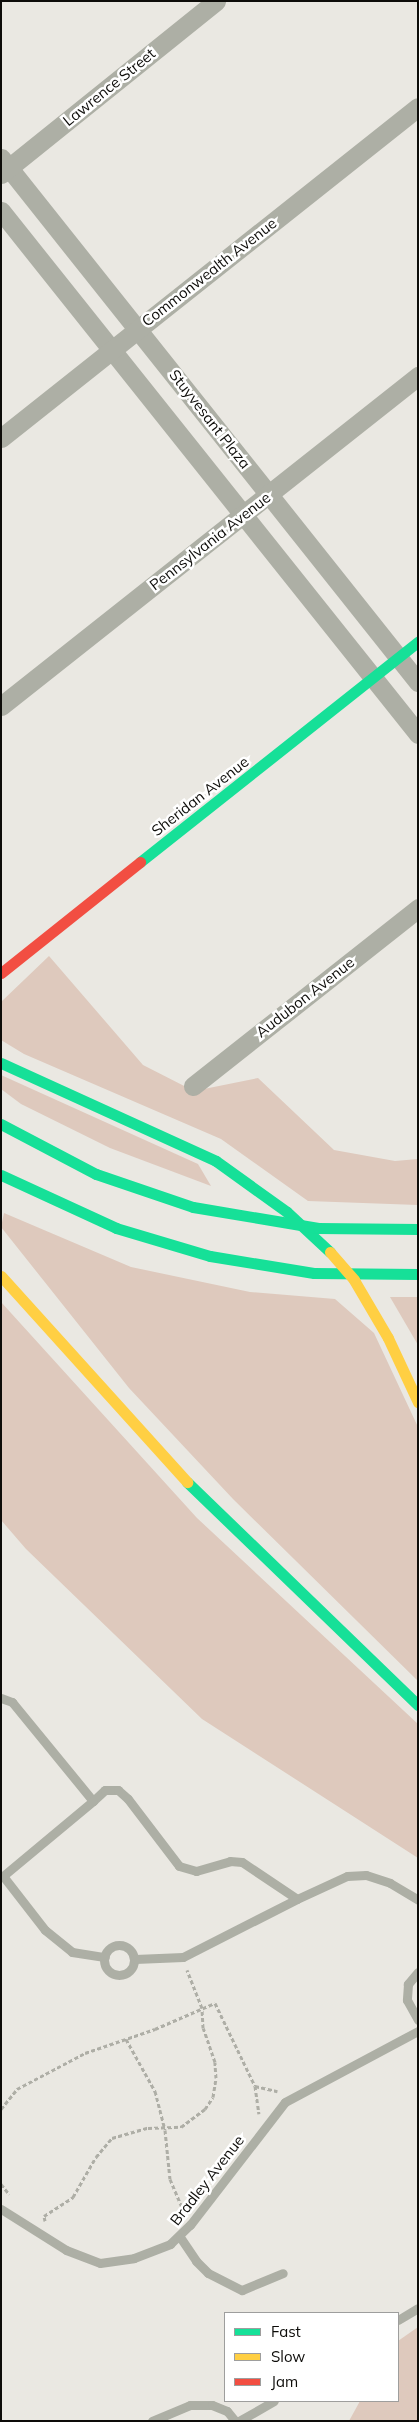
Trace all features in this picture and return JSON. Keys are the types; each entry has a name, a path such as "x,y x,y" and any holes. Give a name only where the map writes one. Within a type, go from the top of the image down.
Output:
{"main road":[{"name":"Sheridan Avenue","path":"1,973 418,642"},
{"path":"1,1063 216,1161 287,1212 325,1246 354,1280 388,1338 418,1402"},
{"path":"1,1124 64,1159 128,1187 193,1207 255,1219 340,1230 418,1229"},
{"path":"1,1175 63,1207 148,1239 240,1262 314,1273 374,1276 418,1274"},
{"path":"1,1276 185,1481 418,1704"}],"street":[{"name":"Lawrence Street","path":"4,166 216,1"},
{"name":"Commonwealth Avenue","path":"1,438 418,107"},
{"name":"Stuyvesant Plaza","path":"4,166 138,329 418,682"},
{"path":"1,211 418,734"},
{"name":"Pennsylvania Avenue","path":"1,706 418,376"},
{"name":"Audubon Avenue","path":"193,1086 418,908"}],"lane":[{"path":"1,1698 12,1702 93,1801"},
{"path":"105,1957 72,1952 45,1930 2,1876 105,1790 118,1790 128,1799 180,1866 196,1871 230,1861 242,1862 297,1899"},
{"path":"135,1959 183,1957 297,1899 347,1876 366,1875 390,1883 418,1900"},
{"path":"118,1945 129,1949 135,1959 131,1970 121,1976 110,1972 105,1957 107,1951 118,1945"},
{"path":"418,1972 408,1984 407,2000 418,2020"},
{"name":"Bradley Avenue","path":"1,2209 66,2250 100,2263 134,2258 170,2244 180,2237 285,2102 418,2031"},
{"path":"180,2237 196,2261 208,2273 242,2290 283,2273"},
{"path":"399,2319 418,2308"},
{"path":"152,2421 190,2405 212,2405 228,2411 237,2421 272,2402"}],"path":[{"path":"45,2222 44,2216 76,2193 96,2157 112,2138 148,2128 165,2130 182,2127 195,2118 212,2097 216,2078 215,2062 203,2028 202,2008 190,1983"},
{"path":"1,2110 21,2086 85,2053 126,2039 215,2003 255,2086 259,2117"},
{"path":"126,2039 155,2091 165,2130 170,2179 182,2207"},
{"path":"255,2086 280,2092"},
{"path":"1,2184 9,2194"}],"shaded area":[{"path":"49,956 143,1065 194,1091 258,1078 334,1150 395,1161 418,1159 418,1205 308,1201 221,1139 24,1054 1,1040 1,1002"},
{"path":"1,1075 198,1164 211,1186 110,1148 21,1104 1,1089"},
{"path":"4,1213 131,1267 250,1292 335,1299 374,1333 418,1427 418,1681 233,1499 129,1388 1,1227"},
{"path":"390,1297 418,1297 418,1345"},
{"path":"1,1302 197,1518 418,1724 418,1858 202,1719 26,1549 1,1520"},
{"path":"418,2327 418,2421 349,2421 359,2402 399,2402 399,2340"}],"traffic: fast":[{"path":"140,862 418,642"},
{"path":"1,1063 216,1161 287,1212 330,1252"},
{"path":"1,1124 96,1174 193,1207 318,1228 418,1229"},
{"path":"1,1175 116,1228 210,1256 314,1273 418,1274"},
{"path":"187,1482 418,1705"}],"traffic: slow":[{"path":"330,1252 354,1280 388,1338 418,1402"},
{"path":"1,1276 187,1482"}],"traffic: jam":[{"path":"1,973 140,862"}]}
